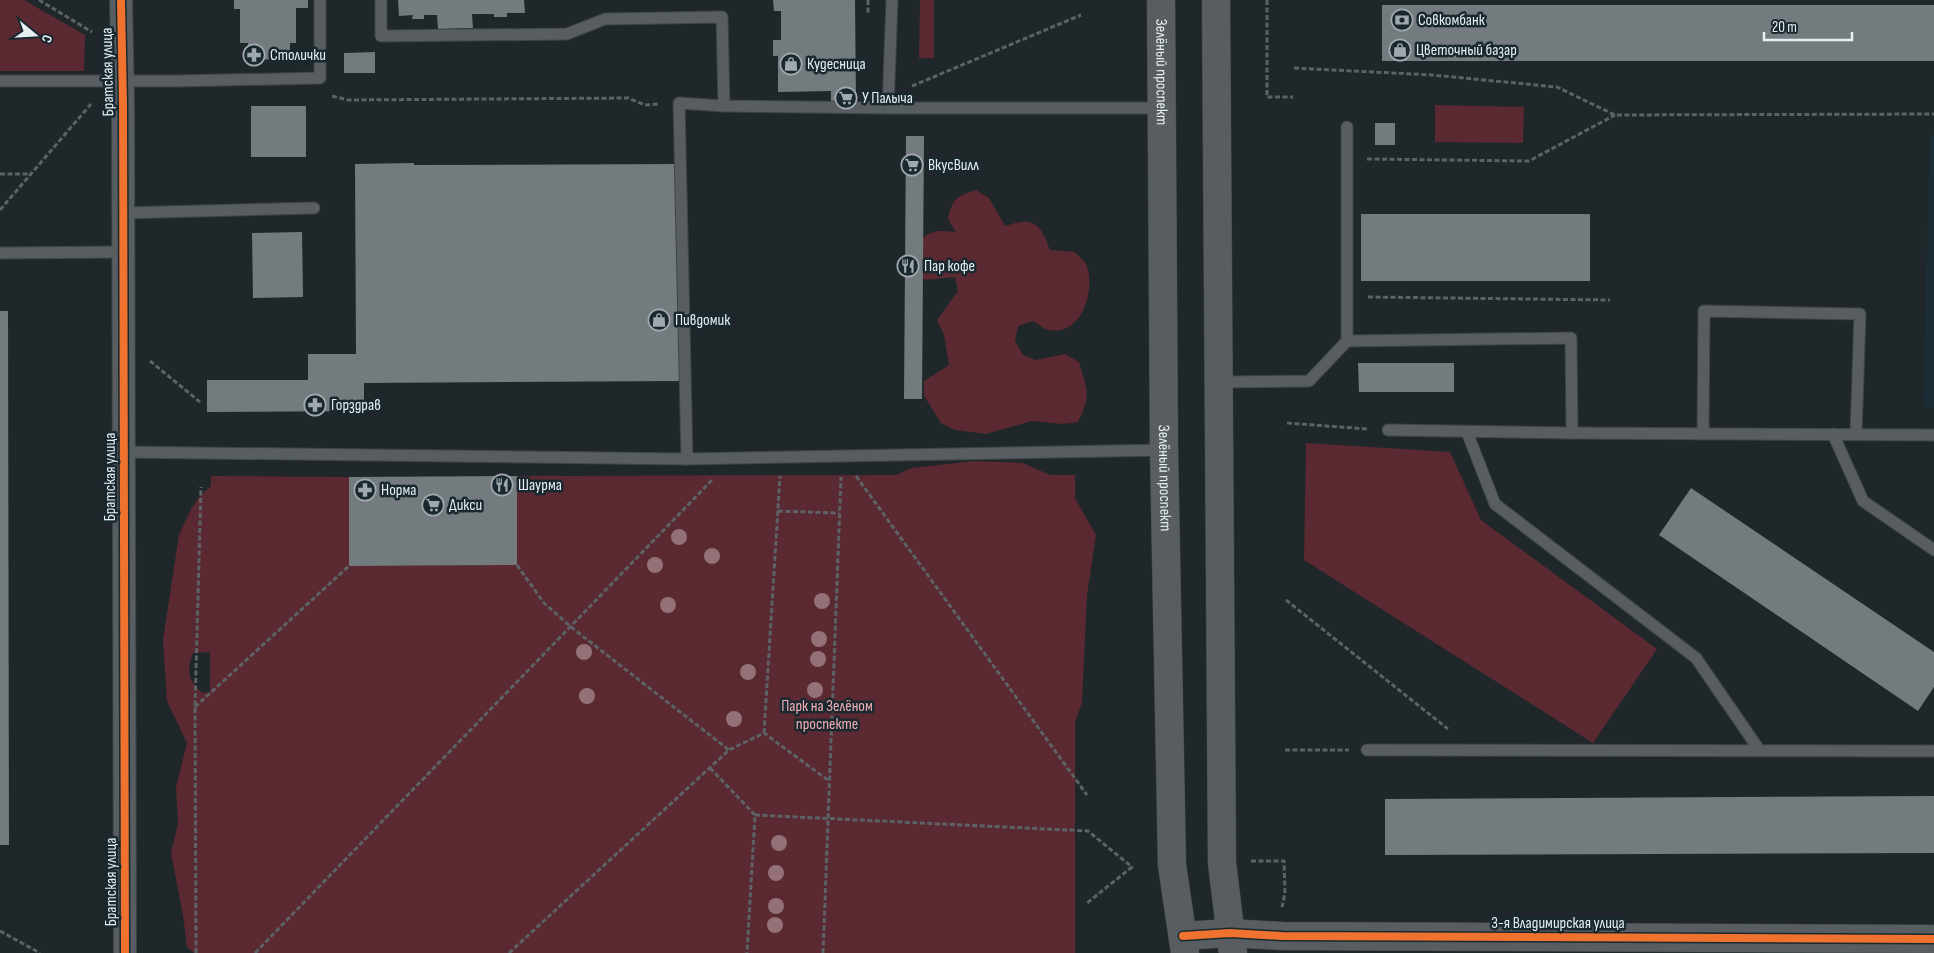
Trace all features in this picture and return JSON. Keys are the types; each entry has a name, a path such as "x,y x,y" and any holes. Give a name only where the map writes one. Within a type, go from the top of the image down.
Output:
{"main road":[{"name":"Зелёный проспект","path":"1161,0 1164,450 1172,865 1184,944"},
{"path":"1216,0 1222,862 1231,943"},
{"name":"3-я Владимирская улица","path":"1184,944 1231,943 1292,936 1934,939"}],"street":[{"name":"Братская улица","path":"121,0 126,953"}],"lane":[{"path":"0,81 320,78 320,0"},
{"path":"381,0 381,36 567,34 605,19 722,18 724,106"},
{"path":"888,108 892,0"},
{"path":"687,459 679,103 724,106 888,108 1161,108"},
{"path":"1218,382 1308,381 1347,341 1347,126"},
{"path":"123,213 314,208"},
{"path":"0,253 123,252"},
{"path":"1704,434 1704,311 1860,314 1856,434"},
{"path":"1347,341 1571,338 1572,434"},
{"path":"1388,430 1572,434 1934,435"},
{"path":"1467,432 1495,504 1696,658 1760,751"},
{"path":"1833,434 1863,501 1934,550"},
{"path":"124,452 687,459 1164,450"},
{"path":"1367,750 1934,751"}],"path":[{"path":"39,0 92,32"},
{"path":"1267,0 1267,97 1292,97"},
{"path":"905,89 1081,15"},
{"path":"1294,68 1432,76 1557,87 1615,115 1934,114"},
{"path":"329,95 348,100 628,98 645,105 679,103"},
{"path":"0,210 91,104"},
{"path":"1348,159 1529,161 1615,115"},
{"path":"0,174 32,174"},
{"path":"1348,297 1610,300"},
{"path":"146,357 200,402"},
{"path":"1287,423 1388,430"},
{"path":"823,953 842,456"},
{"path":"842,456 1087,795"},
{"path":"764,733 781,457"},
{"path":"254,953 734,458"},
{"path":"196,953 195,707 201,487"},
{"path":"778,512 840,514"},
{"path":"517,565 544,603 571,627 729,750"},
{"path":"195,707 349,566"},
{"path":"1286,600 1474,750"},
{"path":"764,733 829,781"},
{"path":"508,953 729,750 764,733"},
{"path":"1285,750 1367,750"},
{"path":"710,768 755,815 1088,831 1132,867 1088,903"},
{"path":"747,953 755,815"},
{"path":"1248,861 1284,861 1285,893 1282,907"},
{"path":"0,931 40,953"}],"shaded area":[{"path":"1930,135 1934,135 1934,407 1923,407"}],"green space":[{"path":"0,0 24,0 85,35 84,71 0,71"},
{"path":"920,0 934,0 934,58 919,58"},
{"path":"1435,105 1524,107 1523,143 1435,142"},
{"path":"976,190 989,198 1005,226 1023,222 1035,224 1043,233 1050,250 1075,252 1086,264 1089,274 1089,286 1083,310 1077,320 1069,327 1058,330 1044,328 1033,321 1018,326 1015,341 1023,355 1036,360 1065,354 1079,362 1087,398 1078,422 1062,424 1032,421 986,434 955,430 941,423 924,396 924,381 949,365 944,335 937,320 958,291 955,277 925,280 914,270 917,242 926,235 935,232 956,232 948,219 951,207 956,199"},
{"path":"1306,443 1450,452 1481,520 1657,649 1593,743 1304,560"},
{"name":"Парк на Зелёном проспекте","path":"974,461 1023,463 1050,475 1075,475 1075,498 1096,535 1087,595 1082,702 1075,723 1075,953 194,953 187,947 171,853 178,824 176,787 187,743 167,701 163,640 179,535 191,509 200,496 211,486 211,476 349,477 349,566 497,565 505,559 510,489 517,487 517,476 896,475 912,468","holes":["210,652 210,692 202,693 191,679 189,665 193,653"]}],"building":[{"path":"234,0 308,0 308,8 296,8 296,43 290,43 290,59 248,60 248,43 240,43 240,9 234,9"},
{"path":"398,0 524,0 525,13 507,13 507,17 494,17 494,14 472,14 473,28 438,29 437,15 424,15 424,19 412,19 413,15 399,16"},
{"path":"773,0 855,0 856,102 831,103 831,91 778,92 778,56 773,56 773,40 781,40 781,11 774,11"},
{"path":"1382,5 1934,5 1934,61 1382,61"},
{"path":"375,52 375,73 344,73 344,53"},
{"path":"251,106 306,106 306,157 251,157"},
{"path":"1375,123 1395,123 1395,145 1375,145"},
{"path":"906,136 924,136 922,399 904,399"},
{"path":"414,163 414,165 681,164 681,381 364,383 364,411 207,412 207,380 308,380 308,354 356,354 355,164"},
{"path":"1361,214 1590,214 1590,281 1361,281"},
{"path":"302,232 303,297 253,298 252,233"},
{"path":"0,311 8,311 9,845 0,845"},
{"path":"1358,363 1454,363 1454,392 1359,392"},
{"name":"Дикси","path":"517,476 517,565 349,566 349,477"},
{"path":"1691,488 1934,652 1934,687 1918,711 1659,535"},
{"path":"1934,796 1934,853 1385,855 1385,799"}],"cycle path":[{"path":"121,0 123,104 125,953"},
{"path":"1183,936 1230,933 1282,936 1934,939"}],"place":[{"name":"Совкомбанк","path":"1402,20"},
{"name":"Цветочный базар","path":"1400,50"},
{"name":"Столички","path":"254,55"},
{"name":"Кудесница","path":"791,64"},
{"name":"У Палыча","path":"846,98"},
{"name":"ВкусВилл","path":"912,165"},
{"name":"Пар кофе","path":"908,266"},
{"name":"Пивдомик","path":"659,320"},
{"name":"Горздрав","path":"315,405"},
{"name":"Шаурма","path":"502,485"},
{"name":"Норма","path":"365,490"},
{"name":"Дикси","path":"433,505"}]}
